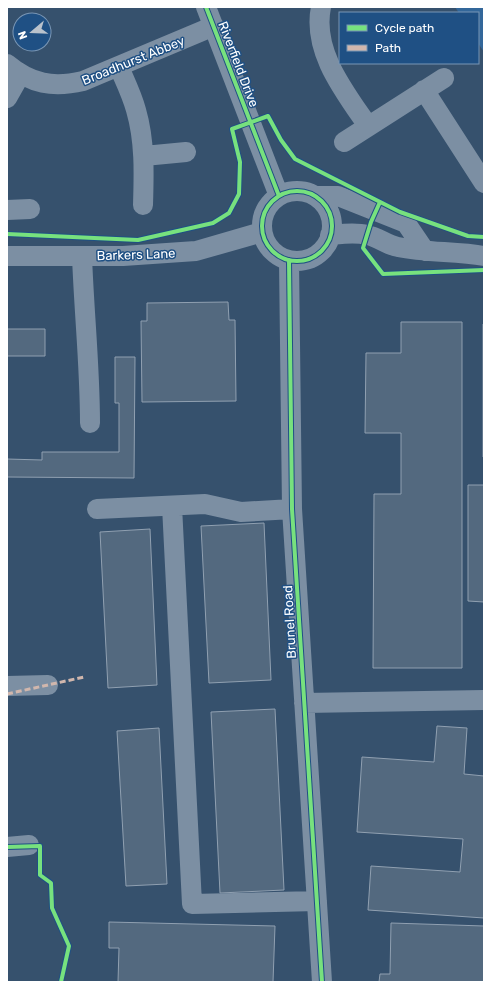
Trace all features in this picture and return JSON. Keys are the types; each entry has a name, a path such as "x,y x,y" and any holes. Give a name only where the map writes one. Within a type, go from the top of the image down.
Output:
{"street":[{"name":"Riverfield Drive","path":"206,7 279,196"},
{"path":"321,7 319,29 323,49 343,89 368,126"},
{"name":"Broadhurst Abbey","path":"14,70 43,83 65,85 83,81 214,26"},
{"path":"119,66 136,109 144,156 144,205"},
{"path":"7,98 14,70"},
{"path":"344,142 444,78"},
{"path":"424,90 484,183"},
{"path":"144,156 186,152"},
{"path":"316,196 325,205 330,214 330,235 327,244 320,252 301,260 289,260 275,253 264,240 262,232 264,214 270,203 279,196 292,191 305,192 316,196 338,196 406,224 425,251"},
{"path":"7,210 30,209"},
{"name":"Barkers Lane","path":"7,256 82,256 196,251 262,232"},
{"path":"330,235 352,233 367,235 397,247 425,251 459,251 484,256"},
{"path":"82,256 83,300 90,378 90,423"},
{"name":"Brunel Road","path":"289,260 292,509 322,982"},
{"path":"97,509 205,504 241,512 292,509"},
{"path":"172,506 192,904 317,901"},
{"path":"7,686 11,688 48,685"},
{"path":"304,703 484,700"},
{"path":"7,847 29,845"}],"shaded area":[{"path":"455,7 484,7 484,52 479,44 479,12 458,12"}],"building":[{"path":"228,302 229,320 235,320 236,401 142,402 141,321 147,321 147,303"},
{"path":"401,322 462,322 462,668 373,668 374,494 401,494 401,433 365,433 366,353 401,353"},
{"path":"484,324 484,457 483,457"},
{"path":"7,329 45,329 45,356 7,356"},
{"path":"115,357 135,357 134,478 7,477 7,459 42,460 42,452 119,452 119,403 115,403"},
{"path":"468,485 484,485 484,602 468,601"},
{"path":"264,523 271,680 209,683 201,526"},
{"path":"150,529 157,685 108,688 100,532"},
{"path":"275,709 284,890 220,893 211,712"},
{"path":"437,726 467,728 464,774 484,776 484,918 368,910 371,866 460,872 463,839 357,832 362,757 434,762"},
{"path":"159,728 167,884 126,886 117,731"},
{"path":"109,922 275,926 273,982 118,982 119,948 109,948"},
{"path":"391,923 484,926 484,982 379,982 380,974 390,974"}],"marked path":[{"path":"7,694 84,677"}],"cycle path":[{"path":"206,7 279,196"},
{"path":"7,234 138,240 213,223 229,213 239,194 240,162 232,129 268,116 281,140 295,159 400,212 468,236 484,237"},
{"path":"297,191 316,197 326,207 332,226 326,245 316,255 297,261 278,255 268,245 262,226 268,207 278,197 297,191"},
{"path":"380,202 371,222 363,248 383,274 484,270"},
{"path":"289,260 292,509 322,982"},
{"path":"7,847 40,846 40,875 51,883 52,908 69,946 61,982"}]}
